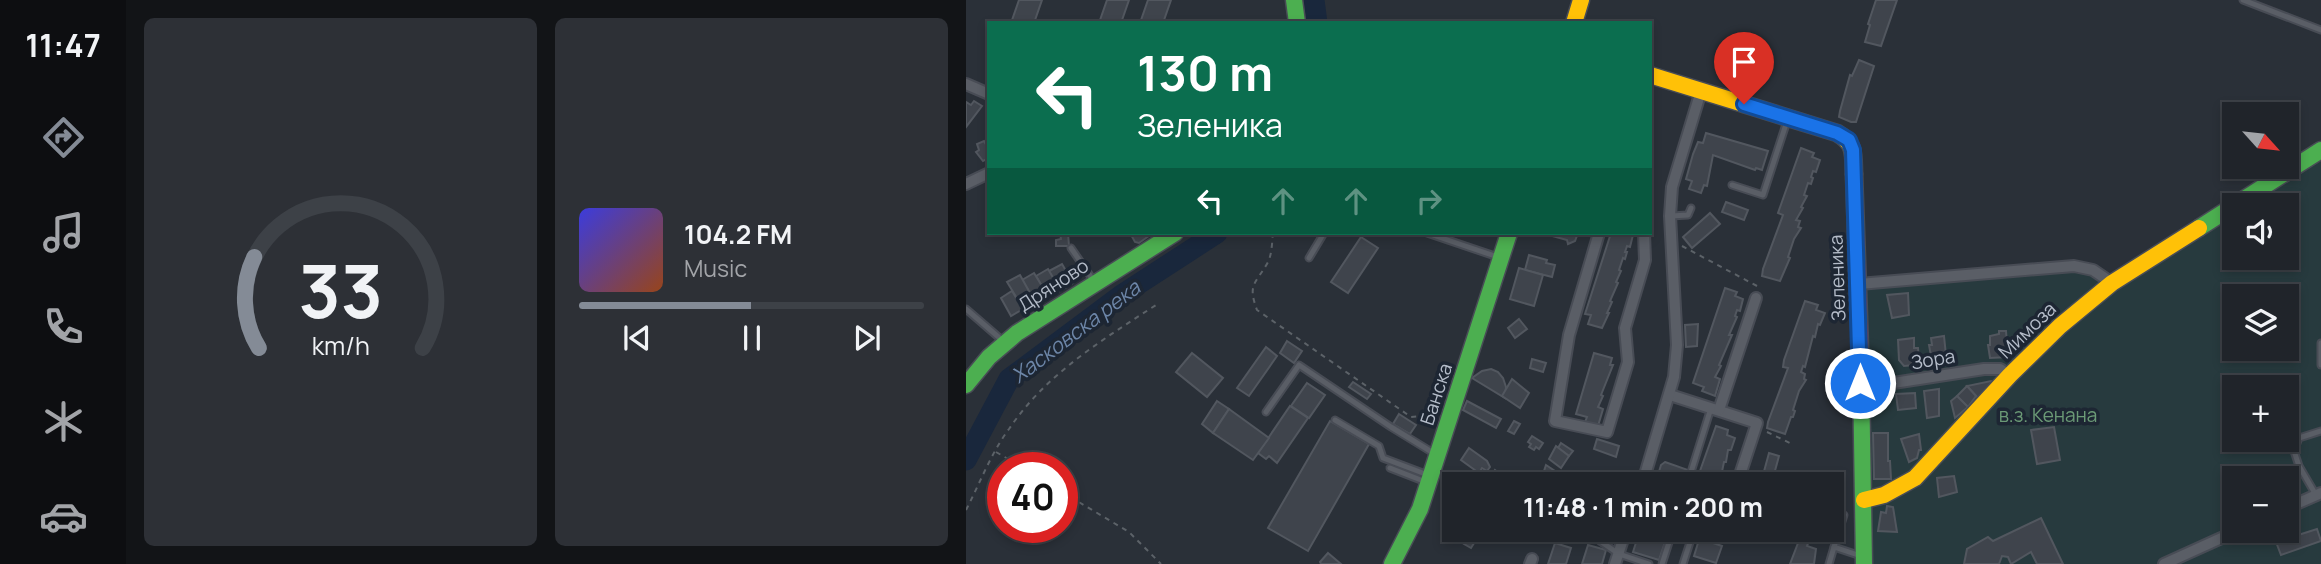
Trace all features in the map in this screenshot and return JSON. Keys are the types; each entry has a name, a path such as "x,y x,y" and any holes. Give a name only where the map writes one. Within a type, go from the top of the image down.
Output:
{"street":[{"path":"1294,0 1297,21"},
{"path":"1575,21 1581,1"},
{"path":"1652,76 1787,118"},
{"path":"966,84 987,93"},
{"path":"1646,472 1670,395 1677,345 1670,216 1672,187 1701,91"},
{"name":"Зеленика","path":"1787,118 1837,133 1849,140 1853,150 1864,560"},
{"name":"Мимоза","path":"1864,500 1884,495 1915,478 2010,375 2060,327 2112,284 2321,150"},
{"path":"966,184 987,174"},
{"name":"Дряново","path":"966,385 981,366 1006,343 1094,283 1172,235"},
{"name":"Банска","path":"1392,564 1413,528 1430,480 1508,235"},
{"path":"1598,235 1569,335 1555,421 1607,432 1628,362 1625,328 1645,260 1644,235"},
{"path":"1858,284 2074,266 2093,270 2112,284"},
{"path":"1715,409 1756,298"},
{"name":"Зора","path":"1861,388 1984,369 2000,369 2010,375"},
{"path":"1670,395 1757,423 1741,472"},
{"path":"2299,503 2318,494"},
{"path":"2164,564 2222,538"},
{"path":"1617,559 1622,542"}],"lane":[{"path":"2243,0 2321,30"},
{"path":"1732,185 1763,195 1787,118"},
{"path":"1670,216 1688,215 1691,208"},
{"path":"1309,258 1323,235"},
{"path":"1433,235 1501,258"},
{"path":"1071,248 1094,283"},
{"path":"966,309 1006,343"},
{"path":"2321,343 2321,365"},
{"path":"1266,412 1299,365 1438,456"},
{"path":"1692,472 1715,409"},
{"path":"1335,420 1379,446 1383,458 1391,465 1430,480"},
{"path":"2318,494 2299,466 2294,451 2299,438 2321,431"},
{"path":"1601,542 1617,559 1649,564"},
{"path":"1662,564 1669,542"},
{"path":"1684,564 1690,542"},
{"path":"1829,564 1836,542"},
{"path":"1834,547 1864,560"}],"path":[{"path":"1273,235 1269,260 1254,280 1252,295 1257,310 1411,416 1451,414"},
{"path":"1692,251 1759,288 1756,298"},
{"path":"996,452 1009,428 1048,381 1098,343 1156,305"},
{"path":"1757,423 1760,429 1794,445"},
{"path":"966,510 987,469"},
{"path":"1078,502 1129,532 1161,564"}],"green space":[{"name":"в.з. Кенана","path":"2321,146 2321,564 1864,564 1859,284 2079,262 2121,284 2222,214 2222,270 2299,270 2299,193 2253,193 2273,179 2299,179 2300,161"},
{"path":"1844,470 1845,496 1844,472 1828,471"}],"building":[{"path":"1019,0 1042,0 1035,21 1012,21"},
{"path":"1107,0 1129,0 1122,21 1100,21"},
{"path":"1148,0 1171,0 1164,21 1141,21"},
{"path":"1876,0 1897,0 1881,46 1865,42"},
{"path":"1859,60 1874,66 1856,122 1851,122 1839,117 1850,75 1852,76"},
{"path":"974,101 982,106 966,127 966,102 971,105"},
{"path":"1706,133 1768,151 1762,170 1713,155 1707,186 1704,185 1701,193 1689,189 1692,181 1686,179 1693,154 1698,142 1703,143"},
{"path":"984,141 987,146 987,159 983,161 976,152 979,150 977,144"},
{"path":"1801,148 1814,153 1812,157 1820,160 1804,195 1807,196 1796,220 1800,221 1798,227 1801,228 1794,239 1788,257 1790,258 1780,281 1762,276 1763,269 1783,215 1778,213"},
{"path":"1726,202 1748,210 1744,220 1722,212"},
{"path":"1710,213 1720,224 1692,248 1683,237"},
{"path":"1060,235 1068,235 1069,246 1056,246 1056,240 1061,239"},
{"path":"1131,235 1150,235 1139,243 1135,242"},
{"path":"1549,235 1577,235 1575,241 1568,244 1567,240"},
{"path":"1610,235 1633,235 1619,270 1618,283 1602,328 1588,324 1591,315 1585,314"},
{"path":"1361,237 1378,248 1348,293 1331,282"},
{"path":"1529,255 1555,265 1552,277 1525,270"},
{"path":"1062,264 1073,283 1060,291 1049,271"},
{"path":"1519,268 1543,275 1534,306 1510,299"},
{"path":"1048,269 1059,288 1047,295 1036,276"},
{"path":"1034,273 1045,291 1033,298 1022,280"},
{"path":"1020,275 1030,293 1018,300 1007,282"},
{"path":"1725,288 1737,292 1735,296 1743,299 1715,377 1720,379 1715,396 1702,391 1704,387 1693,383"},
{"path":"1012,291 1023,309 1011,316 1001,298"},
{"path":"1908,293 1909,315 1892,318 1887,295"},
{"path":"1805,301 1818,305 1816,310 1825,313 1820,325 1818,324 1815,337 1813,336 1805,367 1803,366 1801,372 1805,374 1806,380 1799,391 1793,410 1795,411 1785,434 1767,428 1788,368 1783,367 1784,360"},
{"path":"1519,319 1527,329 1515,338 1508,328"},
{"path":"1698,324 1697,346 1686,347 1685,325"},
{"path":"1999,331 2006,331 2008,357 1990,358 1990,336 1999,334"},
{"path":"1944,336 1947,365 1933,367 1929,345 1932,345 1931,338"},
{"path":"1914,338 1914,348 1918,348 1919,360 1914,360 1914,365 1904,366 1899,360 1898,340"},
{"path":"1287,341 1302,351 1294,363 1280,353"},
{"path":"1266,347 1277,356 1249,396 1237,388"},
{"path":"1192,353 1223,378 1207,397 1176,372"},
{"path":"1594,353 1612,358 1610,365 1613,365 1598,407 1603,409 1598,426 1585,422 1587,417 1576,414"},
{"path":"1532,359 1546,363 1543,372 1530,368"},
{"path":"1491,369 1503,378 1505,398 1472,378"},
{"path":"1512,379 1529,393 1520,408 1502,396"},
{"path":"1991,381 1994,384 1978,398 1967,386"},
{"path":"1353,382 1371,394 1367,399 1349,387"},
{"path":"1307,383 1325,395 1309,418 1291,406"},
{"path":"1967,386 1976,396 1968,407 1957,396"},
{"path":"1939,389 1939,416 1927,418 1924,391"},
{"path":"1915,393 1916,408 1898,410 1896,394"},
{"path":"1957,396 1968,407 1955,418 1951,401"},
{"path":"1217,401 1229,409 1213,433 1202,424"},
{"path":"1467,401 1501,419 1496,428 1463,410"},
{"path":"1290,406 1308,418 1277,463 1269,456 1266,459 1258,453"},
{"path":"1229,409 1269,438 1253,460 1213,433"},
{"path":"1399,414 1416,425 1410,434 1393,424"},
{"path":"1330,421 1369,444 1308,551 1268,528"},
{"path":"1514,421 1520,424 1514,434 1508,431"},
{"path":"1716,426 1728,430 1727,435 1735,438 1731,450 1728,450 1722,472 1700,472"},
{"path":"2054,427 2060,460 2037,464 2031,430"},
{"path":"1873,433 1888,433 1891,479 1874,479"},
{"path":"1919,434 1921,450 1917,458 1909,462 1901,439"},
{"path":"1532,436 1543,443 1539,449 1529,447 1531,444 1528,442"},
{"path":"1597,439 1619,446 1616,457 1594,449"},
{"path":"1561,443 1573,451 1569,456 1558,448"},
{"path":"1556,446 1569,456 1561,468 1549,459"},
{"path":"1469,448 1487,461 1490,467 1487,471 1482,468 1478,472 1461,460"},
{"path":"1769,453 1779,456 1775,472 1764,472"},
{"path":"1665,462 1688,470 1659,472"},
{"path":"1546,465 1556,472 1544,472"},
{"path":"1954,476 1957,492 1939,497 1937,478"},
{"path":"1887,506 1893,507 1897,532 1878,531 1881,512 1886,513"},
{"path":"2041,518 2063,564 2037,564 2031,552 2011,564 2008,557 2002,556 1999,564 1964,564 1967,549 1988,537 1993,541"},
{"path":"2317,529 2321,541 2281,555 2276,543 2299,543 2299,535"},
{"path":"1466,542 1475,542 1471,548 1464,544"},
{"path":"1636,542 1665,542 1659,560 1633,552"},
{"path":"1710,542 1722,546 1716,563 1694,556 1698,543"},
{"path":"1795,542 1809,542 1807,546 1816,549 1814,564 1790,564 1798,543"},
{"path":"1555,543 1571,548 1566,564 1548,564"},
{"path":"1588,545 1606,550 1602,564 1582,564"},
{"path":"1328,553 1341,564 1321,564"}],"waterway":[{"name":"Хасковска река","path":"1314,0 1317,21"},
{"name":"Хасковска река","path":"966,460 1009,379 1123,294 1214,235"}],"traffic: fast":[{"path":"1294,0 1297,21"},
{"path":"2199,228 2321,150"},
{"path":"966,385 989,357 1017,333 1172,235"},
{"path":"1392,564 1420,509 1508,235"},
{"path":"1861,376 1864,564"}],"traffic: slow":[{"path":"1575,21 1581,0"},
{"path":"1652,76 1837,133 1848,141 1853,155 1854,174"},
{"path":"1864,500 1884,495 1915,478 2010,375 2060,326 2112,283 2199,228"}],"traffic: jam":[{"path":"1854,174 1861,376"}],"route":[{"path":"1744,104 1837,133 1849,140 1853,150 1860,383"}]}
